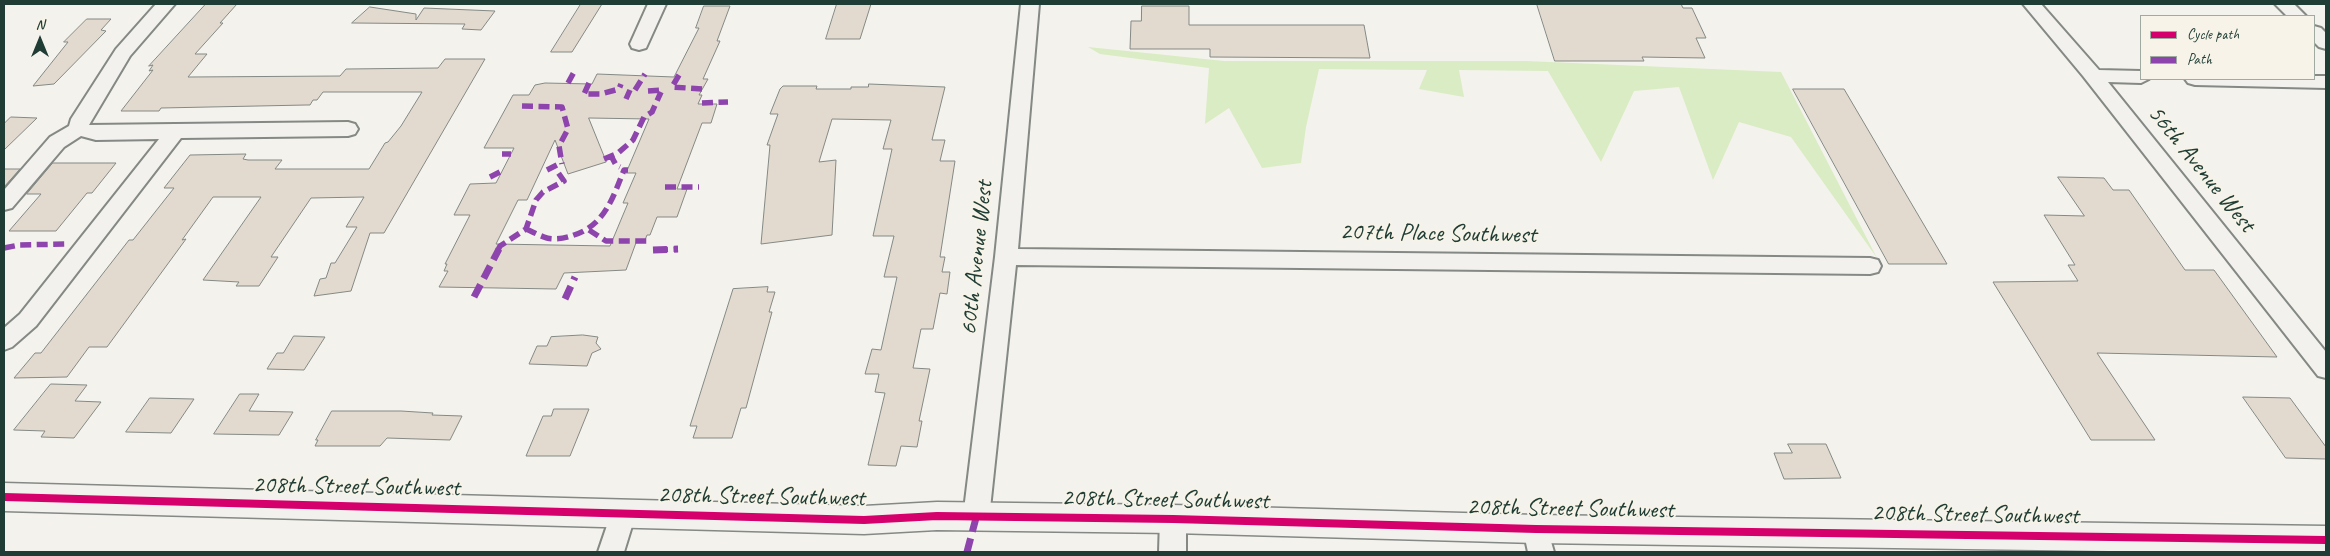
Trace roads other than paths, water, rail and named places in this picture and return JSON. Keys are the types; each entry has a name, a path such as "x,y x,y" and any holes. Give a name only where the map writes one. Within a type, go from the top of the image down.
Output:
{"street":[{"path":"4,203 57,142 78,129 81,119 123,53 166,4"},
{"path":"639,44 657,4"},
{"name":"60th Avenue West","path":"976,518 1006,257 1030,4"},
{"name":"56th Avenue West","path":"2032,4 2093,76 2326,369"},
{"path":"2284,4 2296,15"},
{"path":"2315,33 2326,43"},
{"path":"2093,76 2140,78"},
{"path":"2239,80 2326,82"},
{"path":"78,129 96,133 348,129"},
{"path":"4,342 28,320 175,132"},
{"name":"207th Place Southwest","path":"1006,257 1870,266"},
{"name":"208th Street Southwest","path":"4,497 864,520 938,516 976,518 1173,518 1539,541 2326,540"},
{"path":"611,552 623,513"},
{"path":"1173,518 1173,552"}]}
